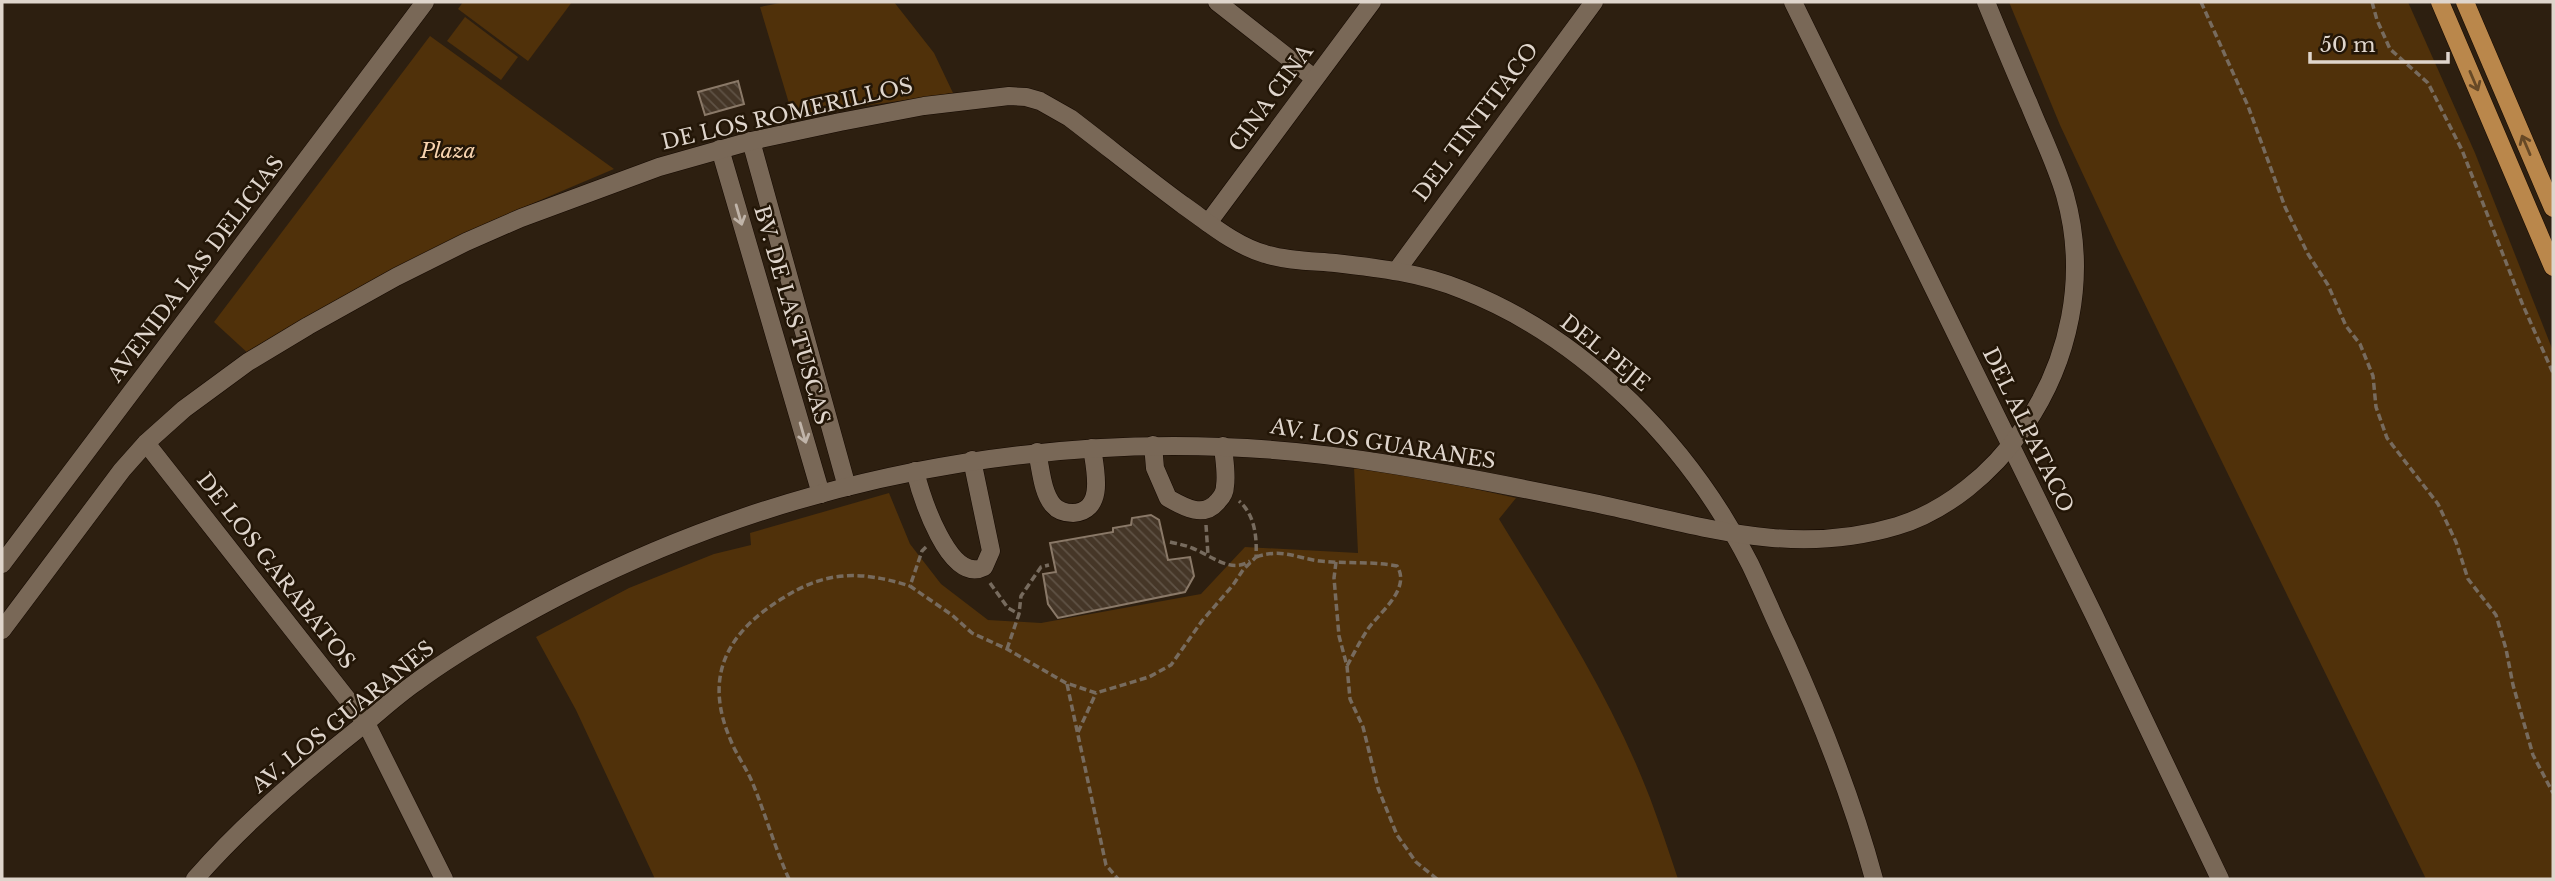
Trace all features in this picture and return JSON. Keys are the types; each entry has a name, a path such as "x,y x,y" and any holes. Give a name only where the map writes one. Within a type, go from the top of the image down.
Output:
{"main road":[{"path":"2440,2 2553,267"},
{"path":"2465,2 2553,208"}],"street":[{"name":"AVENIDA LAS DELICIAS","path":"2,564 425,2"},
{"path":"1217,2 1314,78"},
{"name":"CINA CINA","path":"1208,223 1372,2"},
{"name":"DEL TINTITACO","path":"1396,270 1594,2"},
{"name":"DEL ALPATACO","path":"1793,2 2094,615 2220,879"},
{"name":"AV. LOS GUARANES","path":"195,879 242,829 336,746 415,682 528,612 617,567 714,527 821,494 915,471 1037,452 1153,445 1223,446 1288,450 1385,463 1761,538 1826,539 1869,533 1923,516 1984,473 2010,446 2032,414 2058,362 2072,313 2076,281 2074,243 2056,167 1986,2"},
{"name":"DE LOS ROMERILLOS","path":"2,630 122,470 146,443 184,409 248,362 396,277 466,242 621,179 751,141 880,114 991,97 1026,97 1051,106 1070,118"},
{"name":"DEL PEJE","path":"1070,118 1208,223 1250,248 1266,255 1292,260 1396,270 1426,277 1497,304 1527,320 1577,356 1634,405 1700,484 1750,564 1830,743 1874,879"},
{"name":"BV. DE LAS TUSCAS","path":"751,141 847,487"},
{"name":"BV. DE LAS TUSCAS","path":"720,149 821,494"},
{"name":"DE LOS GARABATOS","path":"146,443 366,723 444,879"},
{"path":"1153,445 1156,468 1168,498 1192,510 1205,512 1222,496 1223,446"},
{"path":"1037,452 1052,504 1058,510 1078,512 1088,507 1097,488 1092,448"},
{"path":"915,471 923,501 939,536 960,564 978,571 989,559 991,551 972,460"}],"path":[{"path":"2201,2 2248,106 2285,207 2308,254 2328,285 2346,326 2360,344 2373,376 2376,407 2387,439 2438,504 2456,542 2468,579 2496,615 2533,755 2553,793"},
{"path":"2372,2 2390,49 2428,83 2445,115 2462,150 2522,303 2553,373"},
{"path":"789,879 752,783 719,709 718,688 723,661 738,634 759,613 807,584 842,576 877,576 910,586 952,615 972,633 1007,649 1066,683 1096,693 1149,677 1171,665 1242,570 1256,558 1253,523 1245,506 1224,488"},
{"path":"1205,512 1208,555"},
{"path":"910,586 922,551 939,536"},
{"path":"1170,542 1208,555 1224,564 1242,566 1256,558 1282,552 1318,561 1397,566 1400,570 1399,584 1392,601 1367,630 1347,666"},
{"path":"1336,562 1334,578 1339,636 1347,666 1350,699 1363,727 1378,788 1397,835 1416,862 1437,879"},
{"path":"1007,649 1019,614 1021,596 1041,566 1049,565"},
{"path":"982,569 1008,608 1019,614"},
{"path":"1066,683 1106,865 1118,879"},
{"path":"1077,734 1096,693"}],"green space":[{"path":"463,2 572,2 528,61 458,9"},
{"path":"785,2 894,2 934,53 953,93 794,120 760,7"},
{"path":"2009,2 2408,2 2475,153 2553,351 2553,879 2426,879 2116,245 2060,125"},
{"path":"465,17 518,57 501,80 447,41"},
{"name":"Plaza","path":"430,36 614,169 491,221 250,355 214,322"},
{"path":"1354,467 1516,498 1499,519 1581,655 1618,725 1650,798 1678,879 655,879 576,710 536,637 629,588 714,554 751,545 750,533 889,493 910,544 941,584 988,620 1041,623 1201,594 1245,547 1358,553"}],"building":[{"path":"738,81 744,104 705,115 698,92"},
{"path":"1151,515 1159,520 1168,560 1190,557 1194,576 1185,592 1058,618 1048,604 1043,574 1056,572 1050,543 1113,532 1113,528 1131,525 1132,518"}]}
